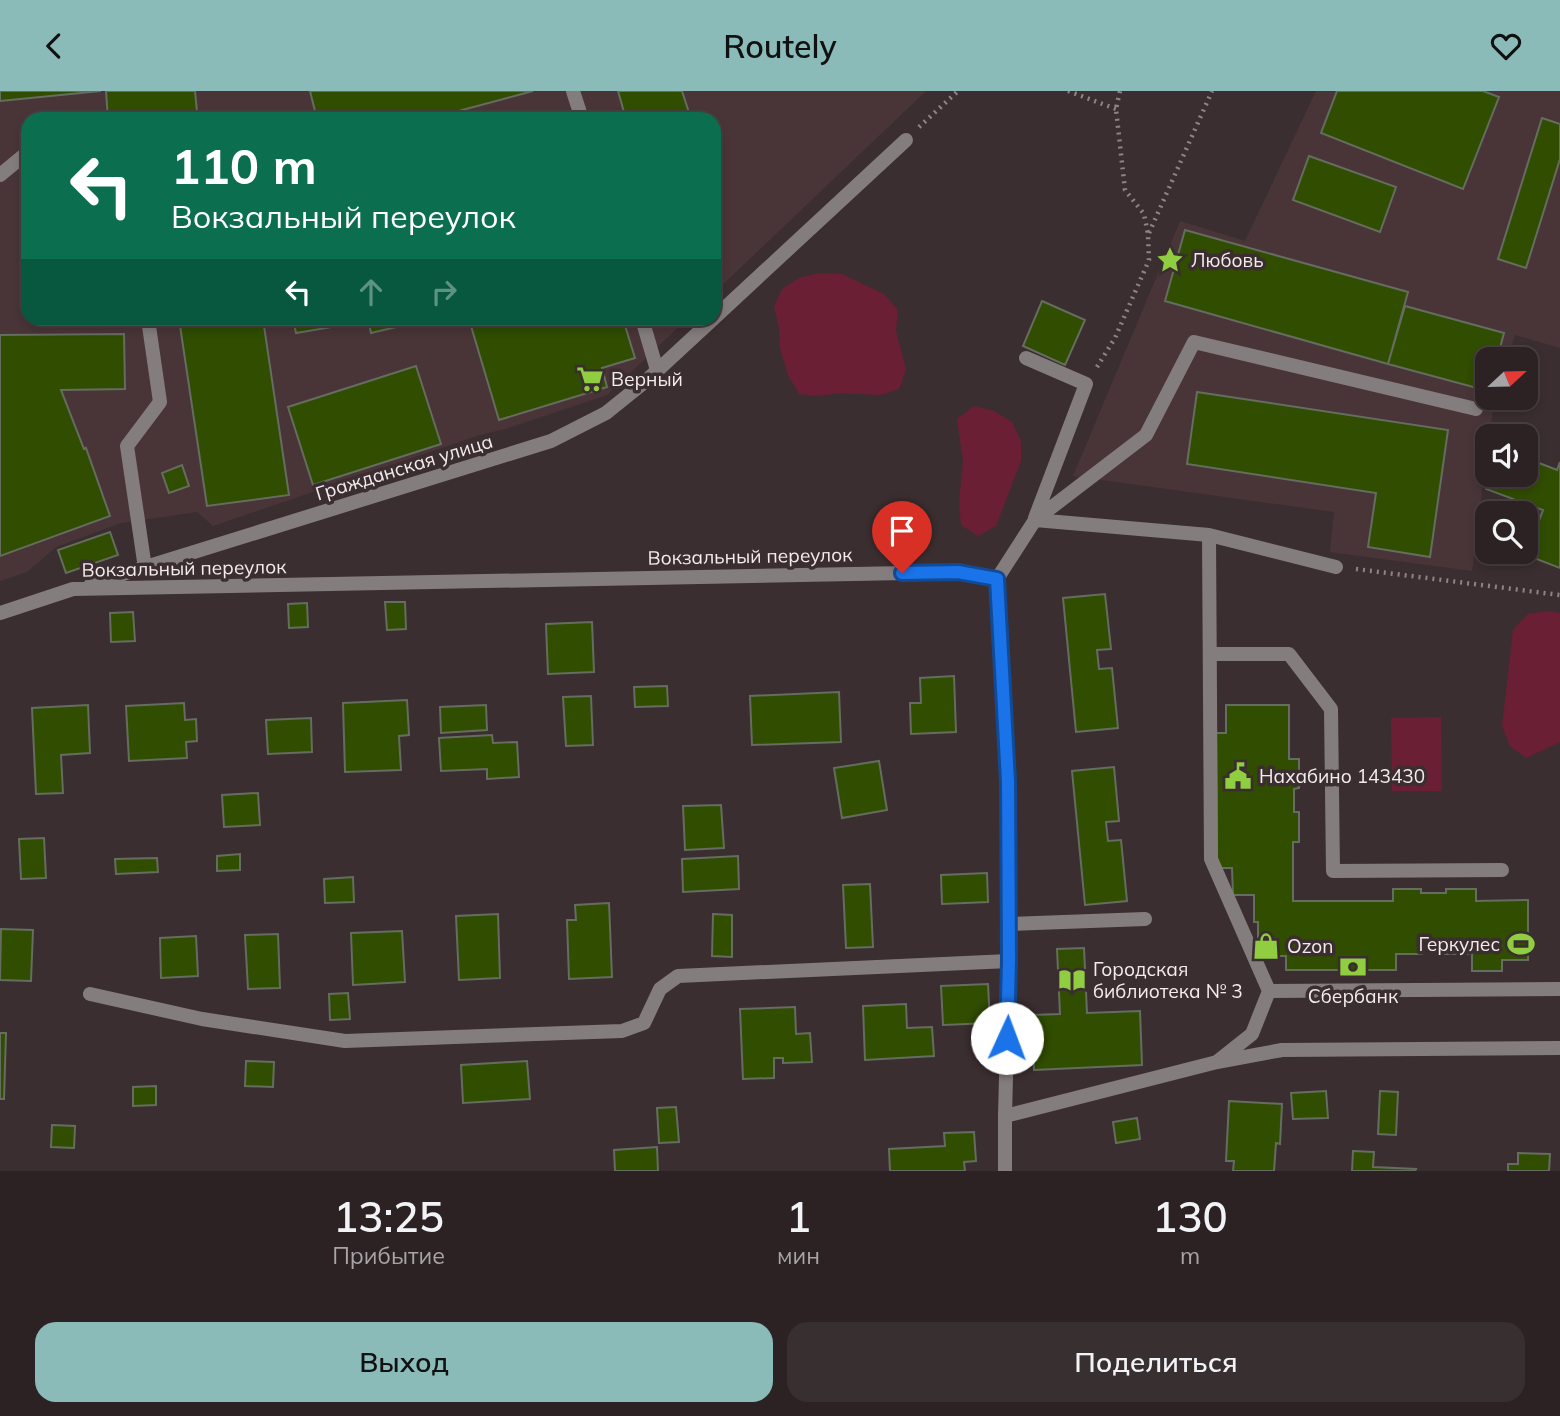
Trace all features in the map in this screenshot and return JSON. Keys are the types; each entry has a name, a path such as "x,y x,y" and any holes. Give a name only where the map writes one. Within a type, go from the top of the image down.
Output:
{"street":[{"path":"573,91 580,112"},
{"name":"Гражданская улица","path":"721,312 906,140"},
{"path":"0,175 21,158"},
{"path":"145,568 127,446 160,402 149,326"},
{"path":"644,326 657,370"},
{"name":"Гражданская улица","path":"73,589 551,441 606,413 705,326"},
{"path":"1035,520 1146,435 1194,342 1475,409"},
{"path":"1005,1171 1009,961 1008,781 997,579 1035,520 1086,384 1026,358"},
{"path":"1035,520 1209,535 1336,567"},
{"path":"1209,535 1211,859 1269,991 1252,1034 1217,1062"},
{"name":"Вокзальный переулок","path":"0,613 73,589 958,572 997,579"},
{"path":"1210,654 1289,654 1331,709 1333,871 1502,870"},
{"path":"1009,924 1144,919"},
{"path":"90,995 202,1019 345,1041 622,1031 644,1023 660,989 678,976 1009,961"},
{"path":"1269,991 1560,989"},
{"path":"1005,1116 1217,1062 1282,1050 1560,1048"}],"path":[{"path":"906,140 958,91"},
{"path":"1068,91 1116,109"},
{"path":"1086,384 1115,338 1149,260 1144,214 1125,190 1116,109 1120,91"},
{"path":"1148,234 1212,91"},
{"path":"1336,567 1560,595"}],"shaded area":[{"path":"0,91 926,91 721,286 721,112 21,112 21,326 680,326 607,395 480,435 213,526 197,512 121,523 56,547 27,572 0,581"},
{"path":"1316,91 1560,91 1560,348 1515,335 1511,347 1475,347 1475,410 1493,410 1491,424 1475,424 1475,487 1482,487 1481,501 1475,501 1472,571 1330,552 1334,512 1073,476 1180,221 1245,241"},
{"path":"819,273 842,274 884,294 898,310 896,331 906,370 899,389 880,395 799,394 788,375 780,348 774,307 782,289 799,278"},
{"path":"974,406 994,411 1012,422 1021,441 1021,461 996,526 978,536 961,525 959,503 963,461 957,419"},
{"path":"1548,611 1560,613 1560,742 1526,758 1510,746 1502,726 1513,630 1528,614"},
{"path":"1441,717 1442,791 1392,791 1391,718"}],"building":[{"path":"0,91 101,91 0,101"},
{"path":"106,91 195,91 197,112 108,112"},
{"path":"310,91 533,91 455,112 315,112"},
{"path":"618,91 682,91 689,112 624,112"},
{"path":"1337,91 1483,91 1499,97 1463,189 1321,133"},
{"path":"1542,118 1560,124 1560,159 1526,268 1498,259"},
{"path":"1309,156 1396,187 1380,232 1293,200"},
{"path":"1185,230 1408,292 1388,364 1165,301"},
{"path":"1042,301 1085,320 1065,365 1023,346"},
{"path":"1405,306 1504,333 1500,347 1475,347 1475,387 1388,364"},
{"path":"180,326 264,326 289,495 207,506"},
{"path":"294,326 338,326 296,333"},
{"path":"370,326 400,326 371,333"},
{"path":"471,326 625,326 635,358 602,368 607,387 499,420"},
{"path":"124,334 125,389 61,390 84,449 86,448 110,516 0,556 0,335"},
{"path":"416,366 441,444 313,485 288,407"},
{"path":"1197,392 1448,430 1430,557 1368,547 1376,493 1187,464"},
{"path":"1560,462 1560,568 1538,560 1538,523 1543,510 1538,508 1538,501 1519,501 1486,489 1538,487 1538,463 1557,470"},
{"path":"182,465 189,486 169,493 162,473"},
{"path":"110,532 118,555 66,573 58,550"},
{"path":"1105,594 1111,649 1097,650 1099,669 1112,668 1118,728 1076,732 1063,598"},
{"path":"385,602 405,602 406,629 387,630"},
{"path":"307,603 308,627 289,628 288,604"},
{"path":"133,612 135,641 111,642 110,613"},
{"path":"592,622 594,672 548,674 546,624"},
{"path":"954,676 956,732 911,734 910,703 921,703 920,678"},
{"path":"667,686 668,706 635,707 634,687"},
{"path":"839,692 841,742 752,745 750,696"},
{"path":"591,696 593,745 566,746 563,697"},
{"path":"407,700 409,735 399,736 401,770 345,772 343,703"},
{"path":"184,703 185,720 196,719 197,741 186,742 187,758 129,761 126,706"},
{"path":"88,705 90,753 61,755 63,793 36,794 32,708"},
{"path":"486,705 487,730 441,733 440,707"},
{"path":"1226,705 1289,705 1289,759 1299,759 1299,788 1294,789 1294,812 1299,812 1299,842 1293,842 1293,901 1393,901 1393,889 1421,889 1421,893 1446,893 1446,889 1476,889 1476,901 1528,900 1528,960 1502,960 1502,971 1472,971 1472,954 1445,954 1445,939 1422,939 1422,954 1396,954 1396,970 1286,970 1286,956 1258,956 1258,922 1254,922 1254,895 1233,895 1232,868 1217,868 1216,733 1226,733"},
{"path":"311,718 312,752 268,754 266,720"},
{"path":"492,735 493,743 517,742 519,777 487,779 487,769 441,771 439,738"},
{"path":"879,761 887,810 842,818 834,768"},
{"path":"1114,767 1119,821 1106,822 1108,841 1121,840 1127,901 1085,905 1072,771"},
{"path":"258,793 260,825 224,827 222,795"},
{"path":"721,805 724,848 685,850 683,806"},
{"path":"44,838 46,878 21,879 19,839"},
{"path":"240,854 240,870 217,871 217,856"},
{"path":"738,856 739,889 683,892 682,859"},
{"path":"157,858 158,872 116,874 115,859"},
{"path":"987,873 988,902 942,904 941,875"},
{"path":"353,877 354,902 325,903 324,879"},
{"path":"870,884 873,947 846,948 843,885"},
{"path":"609,903 612,977 569,979 567,920 576,920 575,905"},
{"path":"498,914 500,978 459,980 456,916"},
{"path":"713,914 732,915 732,957 712,956"},
{"path":"1,929 33,930 31,981 0,980"},
{"path":"402,931 405,982 353,985 351,933"},
{"path":"278,934 280,988 248,989 245,935"},
{"path":"196,936 198,976 161,978 160,938"},
{"name":"Городская библиотека № 3","path":"1084,948 1087,1013 1140,1011 1142,1065 1034,1070 1032,1015 1060,1014 1057,949"},
{"path":"988,984 990,1023 943,1025 941,986"},
{"path":"348,993 350,1019 330,1020 329,994"},
{"path":"906,1004 907,1028 932,1027 934,1056 865,1060 863,1006"},
{"path":"795,1007 796,1034 810,1033 812,1062 783,1063 783,1058 774,1058 774,1078 743,1079 740,1009"},
{"path":"0,1033 6,1033 4,1099 0,1099"},
{"path":"246,1061 274,1062 273,1087 245,1086"},
{"path":"527,1061 530,1099 463,1103 461,1065"},
{"path":"156,1086 156,1105 133,1106 133,1087"},
{"path":"1326,1091 1328,1118 1293,1119 1291,1093"},
{"path":"1380,1091 1398,1092 1396,1135 1378,1134"},
{"path":"1229,1101 1282,1104 1280,1144 1276,1143 1274,1171 1233,1171 1234,1161 1226,1161"},
{"path":"676,1107 679,1142 659,1143 657,1108"},
{"path":"1137,1118 1140,1139 1116,1143 1113,1122"},
{"path":"52,1125 75,1126 74,1148 51,1147"},
{"path":"974,1132 976,1161 964,1162 965,1171 890,1171 889,1149 945,1146 944,1133"},
{"path":"657,1147 658,1171 615,1171 614,1150"},
{"path":"1353,1151 1374,1152 1373,1167 1416,1169 1352,1171"},
{"path":"1518,1153 1550,1154 1549,1171 1508,1171 1508,1164 1518,1164"}],"place":[{"name":"Любовь","path":"1170,260"},
{"name":"Верный","path":"590,379"},
{"name":"Нахабино 143430","path":"1238,776"},
{"name":"Геркулес","path":"1521,944"},
{"name":"Ozon","path":"1266,946"},
{"name":"Сбербанк","path":"1353,967"},
{"name":"Городская библиотека № 3","path":"1072,980"}],"route":[{"path":"902,573 958,572 997,579 1008,781 1007,1038"}]}
